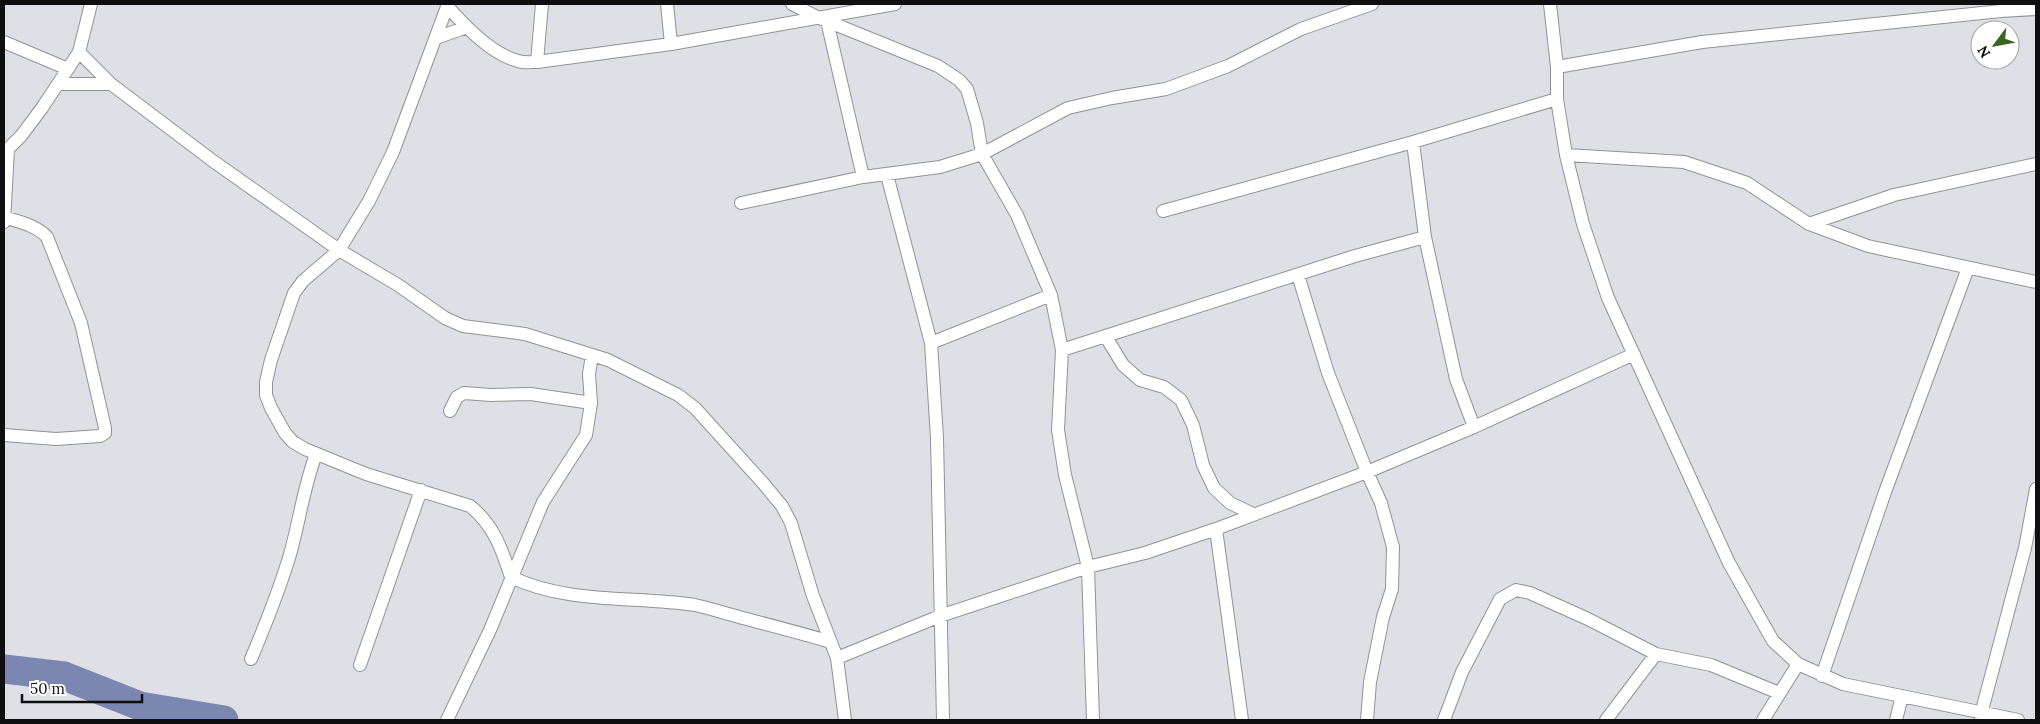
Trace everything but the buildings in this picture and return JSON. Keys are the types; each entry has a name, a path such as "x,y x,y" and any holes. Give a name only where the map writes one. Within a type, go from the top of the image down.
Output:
{"street":[{"path":"4,222 6,151 21,136 79,52 91,4"},
{"path":"537,62 542,4"},
{"path":"667,4 671,44"},
{"path":"792,4 822,19 938,66 959,80 967,89 978,123 982,154 1017,215 1051,295 1062,350 1058,430 1065,475 1088,567 1093,720"},
{"path":"831,642 697,606 567,593 537,588 511,577 498,540 491,527 470,506 366,474 316,454 293,442 284,433 271,408 266,396 266,382 271,360 294,293 303,281 339,250 369,200 393,152 448,5 467,27 503,56 519,62 537,62 671,44 822,19 895,4"},
{"path":"741,203 863,177 887,176 940,167 982,154 1068,108 1166,89 1228,66 1301,29 1372,4"},
{"path":"1550,4 1557,68 1557,99 1566,155 1583,224 1608,298 1729,563 1774,641 1798,664 1843,684 1902,696 1981,717 2018,720"},
{"path":"1557,68 1702,42 2036,9"},
{"path":"822,19 863,177"},
{"path":"436,38 467,27"},
{"path":"4,42 68,69"},
{"path":"79,52 111,84 339,250 398,286 445,318 463,326 525,334 592,355 634,371 678,395 706,419 782,506 791,523 812,596 837,658 845,720"},
{"path":"58,84 111,84"},
{"path":"1163,211 1413,142 1557,99"},
{"path":"1413,142 1425,237 1456,378 1474,427"},
{"path":"1566,155 1684,162 1747,183 1809,224 1868,246 2036,282"},
{"path":"1809,224 1894,195 2036,164"},
{"path":"887,176 931,343 937,438 944,720"},
{"path":"4,217 31,225 42,232 54,252 81,323 105,428 105,433 100,436 56,439 4,435"},
{"path":"1062,350 1355,256 1425,237"},
{"path":"1822,676 1886,492 1968,268"},
{"path":"1298,275 1328,373 1381,503 1394,547 1392,589 1383,617 1370,682 1367,720"},
{"path":"931,343 1051,295"},
{"path":"1106,337 1123,365 1140,380 1164,387 1181,400 1193,425 1202,466 1214,488 1230,503 1253,514"},
{"path":"837,658 940,616 1088,567 1145,553 1216,529 1367,472 1474,427 1634,354"},
{"path":"447,720 490,630 542,502 586,435 591,403 589,374 592,355"},
{"path":"450,411 457,397 464,393 491,395 530,394 591,403"},
{"path":"251,659 289,557 306,481 316,454"},
{"path":"1981,717 2024,548 2036,489"},
{"path":"360,665 421,490"},
{"path":"1216,529 1242,720"},
{"path":"1444,720 1462,672 1500,599 1516,590 1530,593 1588,619 1656,654 1711,664 1779,693"},
{"path":"1606,720 1656,654"},
{"path":"1763,720 1798,664"},
{"path":"1896,720 1902,696"}],"waterway":[{"path":"4,669 64,676 140,706 224,720"}]}
